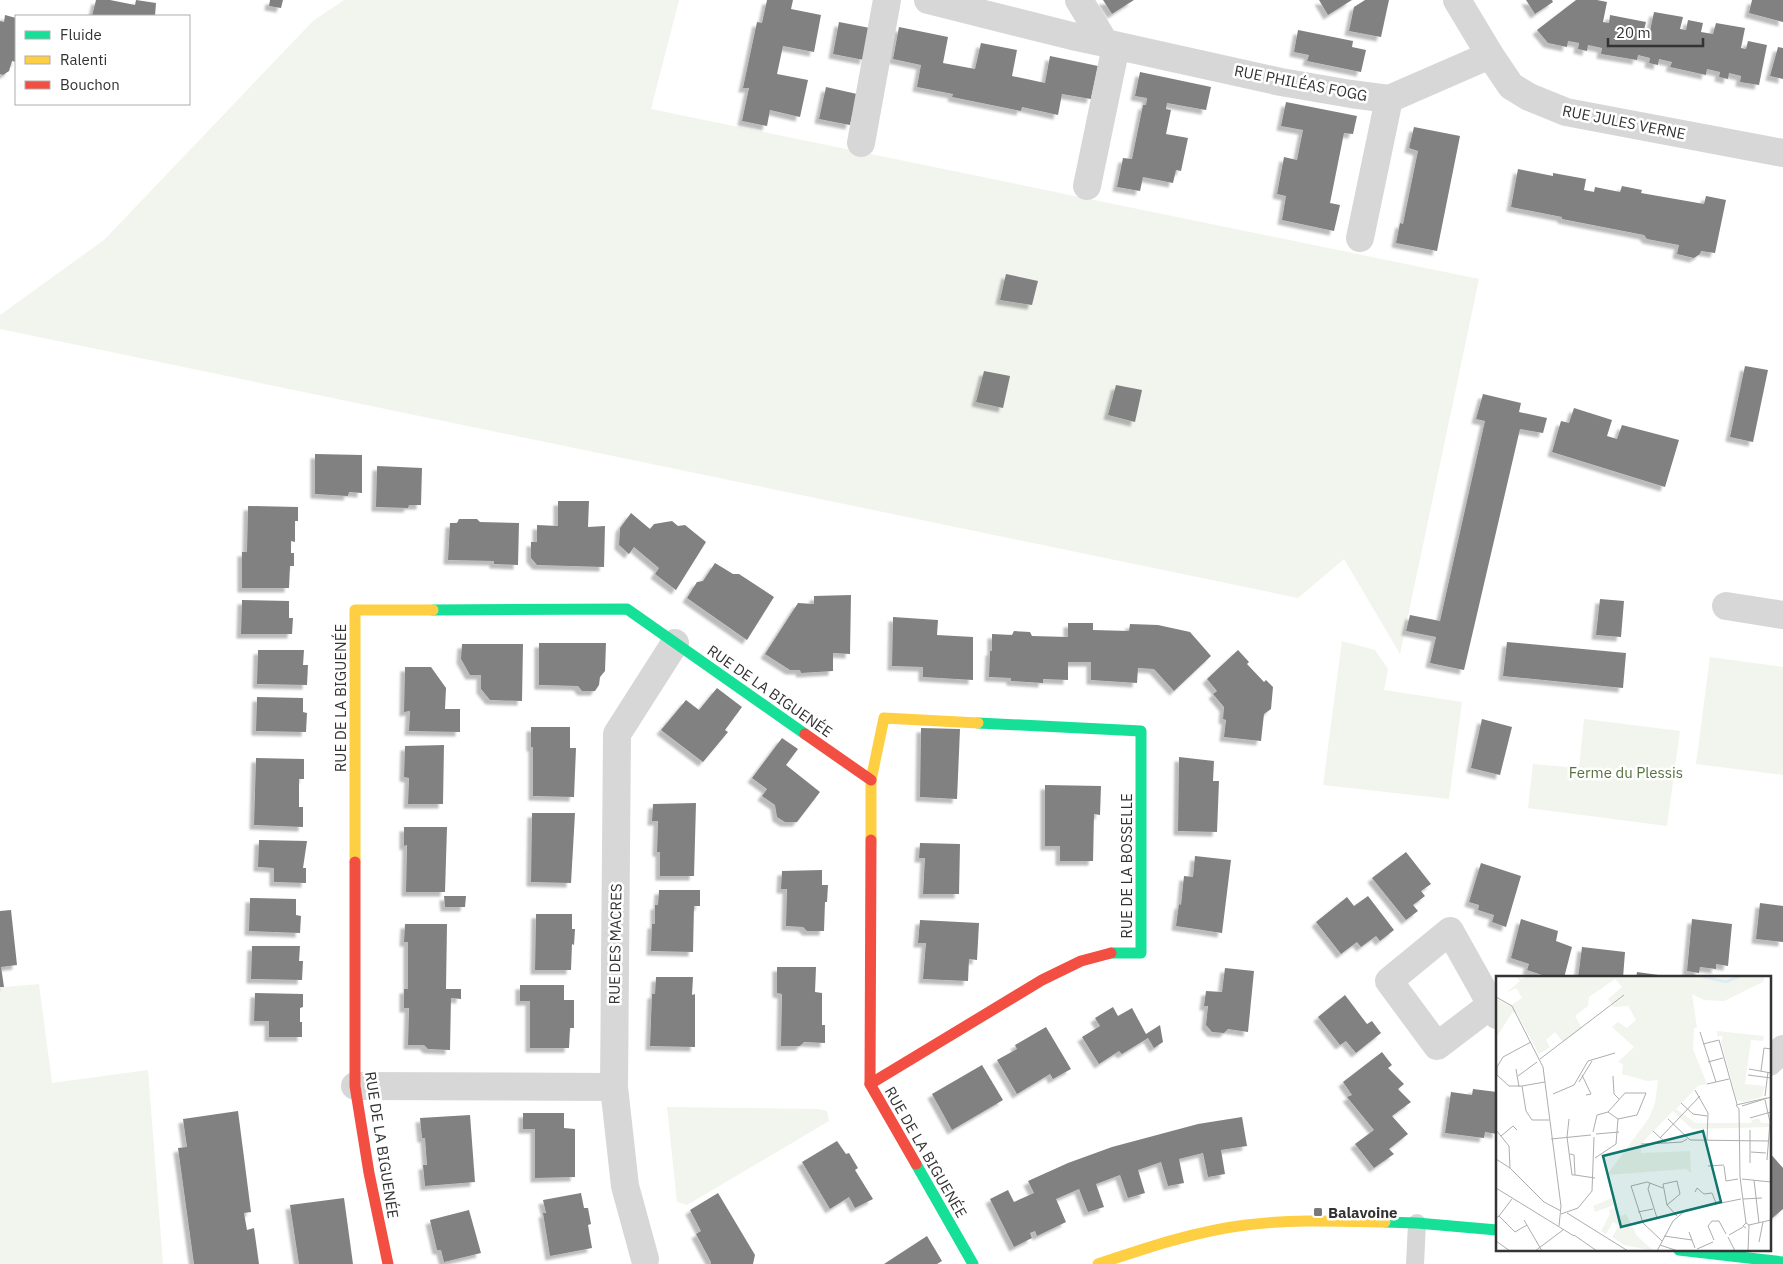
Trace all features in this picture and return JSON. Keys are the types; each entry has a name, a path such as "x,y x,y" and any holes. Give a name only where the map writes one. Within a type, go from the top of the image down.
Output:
{"street":[{"path":"861,143 887,0"},
{"name":"RUE PHILÉAS FOGG","path":"928,0 1072,36 1282,82 1389,99 1490,55"},
{"path":"1079,0 1110,44 1086,186"},
{"name":"RUE JULES VERNE","path":"1457,0 1511,86 1529,97 1566,112 1783,153"},
{"path":"1360,238 1389,99"},
{"path":"1726,606 1783,615"},
{"name":"RUE DE LA BIGUENÉE","path":"388,1264 369,1173 355,1086 355,610 627,609 871,780"},
{"name":"RUE DES MACRES","path":"645,1259 625,1186 614,1087 617,734 675,642"},
{"name":"RUE DE LA BIGUENÉE","path":"884,718 871,780 870,1084 973,1264"},
{"name":"RUE DE LA BOSSELLE","path":"870,1084 1042,980 1081,961 1112,953 1141,953 1141,731 884,718"},
{"path":"1770,1032 1783,1044"},
{"path":"1770,1061 1783,1049"},
{"path":"355,1086 614,1087"},
{"path":"1098,1264 1168,1242 1246,1225 1314,1221 1417,1223 1496,1230"},
{"path":"1707,1252 1783,1262"}],"lane":[{"path":"1415,1264 1417,1223"}],"green space":[{"path":"344,0 679,0 651,109 1479,279 1400,654 1344,559 1298,598 0,329 0,315 104,240 313,21"},
{"path":"1342,641 1375,650 1388,669 1384,690 1462,702 1449,799 1323,785"},
{"path":"1710,657 1783,667 1783,775 1696,764"},
{"name":"Ferme du Plessis","path":"1584,719 1680,731 1667,826 1528,808 1533,764 1579,768"},
{"path":"0,954 4,987 39,984 52,1083 148,1070 163,1264 0,1264"},
{"path":"667,1107 818,1109 827,1111 829,1121 687,1205 677,1202"}],"building":[{"path":"96,0 110,0 135,5 136,0 156,3 155,15 92,15"},
{"path":"270,0 283,0 281,8 269,6"},
{"path":"767,0 793,0 791,9 821,15 814,52 783,46 777,74 808,80 800,117 770,110 767,126 742,121 749,88 743,88 757,22 762,23"},
{"path":"1103,0 1134,0 1112,14"},
{"path":"1319,0 1352,0 1328,15"},
{"path":"1365,0 1389,0 1381,37 1349,31 1354,7"},
{"path":"1526,0 1552,0 1553,2 1535,14"},
{"path":"1576,0 1607,2 1603,22 1609,23 1610,15 1646,22 1644,30 1650,31 1654,12 1683,17 1680,29 1686,30 1688,20 1703,23 1701,32 1713,34 1716,23 1745,28 1741,48 1746,49 1748,41 1767,45 1759,85 1740,82 1741,76 1729,73 1728,79 1719,77 1720,72 1707,69 1706,75 1670,67 1672,62 1659,59 1658,65 1649,63 1650,58 1638,55 1637,60 1601,54 1602,48 1588,45 1587,51 1578,49 1579,43 1568,41 1567,47 1548,43 1537,30"},
{"path":"1752,0 1783,0 1783,22 1749,13"},
{"path":"5,15 15,18 15,62 12,61 9,71 3,75 0,74 0,21 4,22"},
{"path":"839,22 870,28 864,60 833,54"},
{"path":"899,27 948,37 943,63 975,69 981,43 1017,50 1012,76 1045,83 1050,56 1098,66 1091,99 1062,94 1058,115 1022,107 1021,111 952,97 953,94 917,87 921,65 893,59"},
{"path":"1298,30 1353,41 1352,47 1366,50 1361,72 1307,61 1309,55 1294,52"},
{"path":"1778,47 1783,48 1783,79 1770,76"},
{"path":"1140,72 1211,87 1206,110 1167,103 1166,109 1171,110 1166,134 1188,138 1181,171 1176,170 1173,183 1143,177 1140,191 1117,187 1123,158 1132,159 1143,105 1146,105 1147,98 1135,96"},
{"path":"826,87 857,94 850,125 819,119"},
{"path":"1286,102 1357,116 1353,134 1344,133 1330,203 1340,205 1334,231 1282,220 1286,196 1277,194 1284,157 1297,160 1303,130 1281,126"},
{"path":"1414,127 1460,136 1437,251 1396,243 1400,223 1403,224 1418,151 1409,148"},
{"path":"1518,169 1553,176 1553,173 1586,179 1584,190 1594,192 1595,187 1620,192 1622,186 1642,190 1641,193 1704,204 1706,196 1726,200 1715,253 1701,251 1694,258 1677,254 1679,245 1647,239 1644,235 1511,207"},
{"path":"1006,274 1038,281 1032,305 1000,300"},
{"path":"1745,366 1768,370 1753,442 1730,437"},
{"path":"984,371 1010,376 1003,408 976,402"},
{"path":"1116,385 1142,390 1135,422 1108,415"},
{"path":"1483,394 1521,403 1519,412 1547,418 1543,433 1520,429 1464,670 1430,663 1436,637 1406,631 1410,615 1440,621 1485,421 1476,419"},
{"path":"1574,408 1612,420 1607,436 1617,439 1622,425 1679,440 1665,487 1552,452 1561,421 1569,423"},
{"path":"315,454 362,455 362,493 349,492 348,496 315,494"},
{"path":"377,466 422,468 421,505 409,505 408,508 376,507"},
{"path":"558,501 589,501 588,527 605,526 604,567 537,565 531,558 531,542 537,542 537,525 558,526"},
{"path":"248,506 298,507 298,521 295,521 295,542 291,541 291,553 294,553 294,566 290,566 289,588 242,588 242,552 247,552"},
{"path":"631,513 650,529 654,524 672,521 678,526 685,525 706,542 676,590 655,574 659,568 634,547 629,554 619,545 620,528"},
{"path":"459,519 477,519 480,522 519,523 518,565 494,564 494,561 448,560 450,523 457,523"},
{"path":"715,563 733,574 739,574 774,597 747,640 687,598 697,582 703,581"},
{"path":"851,595 850,654 833,653 833,671 801,673 800,670 790,670 765,654 798,603 814,604 814,596"},
{"path":"1600,599 1624,601 1621,637 1596,635"},
{"path":"242,600 289,601 289,618 293,618 292,634 241,634"},
{"path":"893,617 938,620 937,635 973,637 973,680 923,677 923,667 892,666"},
{"path":"1068,623 1093,623 1093,630 1129,631 1130,624 1158,625 1190,632 1211,656 1174,691 1154,669 1138,668 1137,683 1091,680 1091,662 1068,662 1068,680 1043,679 1043,683 1011,681 1011,678 989,677 992,634 1012,635 1014,631 1030,632 1032,636 1068,637"},
{"path":"1507,642 1626,653 1623,688 1503,676"},
{"path":"539,643 606,643 605,671 600,677 599,685 595,691 582,691 578,686 539,685"},
{"path":"462,644 523,644 522,701 490,700 481,689 481,675 470,675 461,659"},
{"path":"258,650 304,650 303,665 308,665 307,685 257,684"},
{"path":"1238,650 1249,662 1247,664 1264,682 1266,680 1273,687 1271,709 1264,714 1261,741 1224,737 1226,720 1223,719 1224,707 1213,694 1217,691 1207,679"},
{"path":"405,667 431,667 446,688 445,709 460,709 460,732 409,731 410,711 404,712"},
{"path":"717,688 742,707 725,730 728,732 703,762 661,730 686,700 699,710"},
{"path":"257,697 303,698 303,712 307,713 306,732 256,731"},
{"path":"1482,719 1512,727 1500,775 1471,768"},
{"path":"531,727 570,727 570,748 576,748 574,797 533,796"},
{"path":"921,728 960,729 957,799 920,797"},
{"path":"782,738 798,749 786,765 820,792 797,822 785,822 777,817 775,805 762,796 767,789 752,778"},
{"path":"444,745 443,804 408,804 409,778 404,777 405,746"},
{"path":"1179,757 1214,761 1213,781 1219,781 1217,832 1178,831"},
{"path":"256,758 304,759 304,779 299,779 299,807 303,807 303,827 254,825"},
{"path":"1045,785 1101,786 1100,815 1094,814 1093,861 1060,861 1060,846 1045,846"},
{"path":"696,803 694,876 660,876 660,852 657,852 658,821 652,821 653,804"},
{"path":"532,813 575,813 571,883 531,882"},
{"path":"404,827 447,827 445,892 406,892 407,845 404,846"},
{"path":"259,840 307,841 303,868 306,868 306,883 274,882 274,868 258,867"},
{"path":"920,843 960,844 959,894 923,894 925,858 919,858"},
{"path":"1406,852 1431,884 1421,891 1425,896 1413,905 1418,911 1406,920 1372,878"},
{"path":"1195,856 1231,860 1222,933 1176,926 1179,904 1181,905 1184,876 1193,877"},
{"path":"1481,863 1521,876 1506,927 1492,922 1494,915 1478,910 1479,905 1469,902"},
{"path":"822,870 822,885 828,885 827,902 825,902 824,931 807,931 803,927 786,926 787,889 781,889 782,871"},
{"path":"659,890 700,890 700,906 694,906 693,952 651,951 652,924 655,924 655,905 658,905"},
{"path":"444,896 466,896 465,907 445,907"},
{"path":"1368,896 1394,930 1380,941 1376,936 1361,947 1357,942 1341,954 1316,922 1347,897 1354,906"},
{"path":"250,898 296,899 296,915 301,916 300,933 249,931"},
{"path":"1760,903 1783,906 1783,942 1756,939"},
{"path":"11,910 17,965 1,967 4,987 0,987 0,911"},
{"path":"536,914 572,914 572,929 575,929 574,945 572,944 571,970 535,970"},
{"path":"1521,919 1558,931 1556,941 1572,947 1565,976 1545,976 1527,970 1529,964 1511,958"},
{"path":"1692,919 1732,924 1728,966 1716,964 1716,969 1700,967 1699,973 1687,971"},
{"path":"920,920 979,923 977,960 969,959 968,981 923,979 926,943 918,943"},
{"path":"405,924 447,924 446,989 461,989 461,999 451,998 450,1050 428,1049 424,1045 408,1045 409,1008 404,1008 404,989 408,989 408,942 404,942"},
{"path":"252,946 300,946 299,961 303,961 302,980 251,979"},
{"path":"1582,947 1625,952 1623,976 1578,976"},
{"path":"777,967 816,967 815,992 822,993 822,1025 825,1025 825,1043 804,1042 800,1046 781,1046 782,994 777,993"},
{"path":"1225,968 1254,971 1248,1032 1228,1029 1224,1033 1212,1032 1206,1025 1208,1006 1204,1006 1206,991 1222,992"},
{"path":"1637,972 1666,976 1636,976"},
{"path":"656,977 693,977 692,995 695,994 695,1047 650,1046 652,994 655,994"},
{"path":"520,985 564,985 564,1000 574,1000 574,1028 570,1028 569,1048 530,1048 530,1001 520,1001"},
{"path":"255,993 303,994 303,1007 300,1008 302,1037 269,1037 269,1021 254,1021"},
{"path":"1345,995 1367,1024 1372,1021 1381,1033 1356,1053 1346,1041 1340,1045 1318,1017"},
{"path":"1113,1007 1118,1016 1132,1008 1146,1034 1160,1025 1163,1042 1154,1048 1148,1038 1122,1054 1119,1051 1099,1064 1082,1037 1100,1026 1095,1018"},
{"path":"1046,1027 1071,1069 1053,1079 1050,1074 1017,1094 997,1060 1017,1049 1015,1045"},
{"path":"1382,1052 1392,1065 1388,1068 1404,1084 1398,1089 1411,1102 1392,1116 1408,1134 1389,1149 1394,1154 1374,1168 1355,1144 1374,1130 1347,1097 1352,1095 1343,1082"},
{"path":"982,1065 1003,1100 952,1130 932,1094"},
{"path":"1473,1089 1496,1092 1496,1134 1485,1132 1484,1138 1445,1133 1451,1092 1472,1095"},
{"path":"238,1111 251,1212 244,1213 247,1230 254,1228 259,1264 194,1264 178,1148 187,1147 183,1119"},
{"path":"523,1113 564,1113 564,1128 575,1129 575,1177 535,1178 535,1129 523,1129"},
{"path":"470,1115 475,1182 425,1186 423,1165 427,1165 425,1138 422,1138 420,1118"},
{"path":"1242,1117 1247,1146 1221,1150 1225,1174 1208,1177 1203,1153 1179,1159 1184,1183 1168,1186 1161,1162 1138,1170 1145,1193 1128,1198 1120,1175 1096,1184 1104,1207 1088,1212 1079,1189 1056,1199 1066,1222 1037,1236 1035,1231 1030,1233 1032,1238 1014,1247 990,1199 1008,1190 1014,1202 1034,1193 1028,1181 1068,1163 1112,1147 1198,1124"},
{"path":"837,1141 846,1154 849,1153 858,1168 855,1170 873,1199 855,1208 849,1197 830,1209 802,1162"},
{"path":"1770,1153 1783,1168 1783,1209 1770,1220"},
{"path":"581,1193 584,1208 588,1208 591,1224 588,1225 592,1248 550,1256 543,1213 546,1213 543,1200"},
{"path":"718,1193 755,1255 753,1264 711,1264 696,1234 701,1231 690,1210"},
{"path":"344,1198 353,1264 299,1264 290,1205"},
{"path":"469,1210 481,1253 444,1262 441,1250 437,1250 430,1220"},
{"path":"927,1236 942,1261 937,1264 884,1264"}],"traffic: fast":[{"path":"433,610 627,609 805,734"},
{"path":"978,723 1141,731 1141,953 1111,953"},
{"path":"916,1164 973,1264"},
{"path":"1385,1222 1496,1230"},
{"path":"1696,1252 1783,1262"}],"traffic: slow":[{"path":"355,862 355,610 433,610"},
{"path":"871,840 871,780 884,718 978,723"},
{"path":"1098,1264 1171,1241 1227,1228 1298,1221 1385,1222"}],"traffic: jam":[{"path":"805,734 871,780"},
{"path":"871,840 870,1084 916,1164"},
{"path":"355,862 355,1086 369,1173 388,1264"},
{"path":"870,1084 1042,980 1081,961 1111,953"}],"place":[{"name":"Balavoine","path":"1318,1212"}]}
